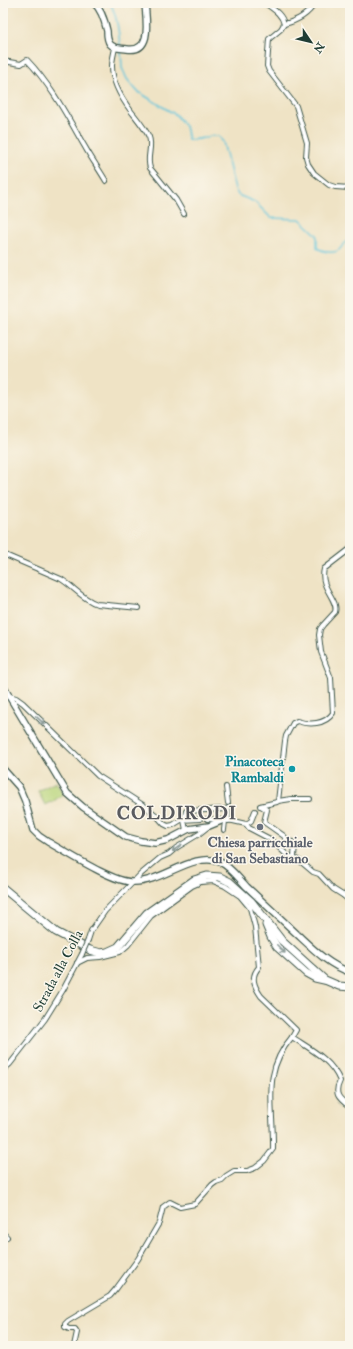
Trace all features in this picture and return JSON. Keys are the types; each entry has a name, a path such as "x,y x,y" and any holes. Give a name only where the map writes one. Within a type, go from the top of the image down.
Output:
{"highway":[{"path":"3,888 56,932 75,943 96,952 107,952 118,947 151,909 194,880 200,877 213,876 225,879 251,901 263,915 271,937 277,946 306,973 310,976 339,986 350,987"}],"main road":[{"path":"94,3 104,20 110,44 115,48 134,50 141,47 146,35 145,3"},
{"path":"3,686 63,788 88,811 126,837 155,843 168,840 189,829 209,826 225,821"},
{"path":"3,769 18,787 25,801 33,830 39,836 115,878 133,882 147,881 191,863 211,860 224,864 310,946 334,965 350,972"}],"street":[{"path":"265,3 280,14 284,24"},
{"path":"315,3 307,13 284,24 281,29 272,35 269,39 267,66 269,71 296,106 307,143 306,157 308,164 314,173 329,185 350,188"},
{"path":"115,48 112,67 116,83 123,101 143,126 149,137 151,143 148,162 150,168 176,200 184,214"},
{"path":"3,61 21,64 27,60 36,69 54,94 90,156 106,180"},
{"path":"278,801 284,741 293,723 297,721 305,724 322,722 332,716 333,713 331,678 321,652 319,635 320,629 335,612 336,606 324,583 323,573 324,569 350,549"},
{"path":"3,554 61,579 70,584 90,602 139,608"},
{"path":"10,696 23,703 98,776 146,807 164,824 168,826 184,820 200,819"},
{"path":"224,830 228,807 226,787"},
{"path":"294,857 295,843 287,840 284,836 264,822 268,810 260,806 291,798 310,798"},
{"path":"186,830 184,820 186,811 228,807"},
{"path":"207,818 246,824 251,821 255,811"},
{"path":"246,824 249,828 270,838 287,855 294,857 313,872 319,874 333,889 350,900"},
{"name":"Strada alla Colla","path":"3,1070 10,1064 45,1019 63,990 82,954 91,930 105,911 133,882 160,858 169,854 209,826"},
{"path":"74,1346 77,1332 75,1329 65,1327 65,1324 110,1296 116,1289 138,1259 159,1223 163,1207 170,1202 180,1207 195,1204 216,1182 222,1180 234,1171 247,1171 255,1168 269,1155 273,1149 271,1085 274,1068 277,1058 296,1030 261,996 255,983 255,972 260,967 251,907 240,896 225,886 213,881 201,882 192,886 151,916 128,945 120,952 100,957 87,958 76,963"},
{"path":"344,896 350,889"},
{"path":"251,891 256,898"},
{"path":"292,1037 318,1054 334,1071 340,1081 336,1089 337,1094 350,1107"},
{"path":"3,1233 7,1237"}],"green space":[{"path":"56,782 63,794 51,803 50,802 45,805 38,791"}],"waterway":[{"path":"110,3 116,18 120,46"},
{"path":"121,50 122,68 127,79 137,91 176,115 185,126 188,139 196,140 211,136 219,136 223,142 235,189 238,195 255,202 271,218 300,219 317,235 317,248 322,250 328,252 339,250 344,243 350,239"}],"place":[{"name":"Pinacoteca Rambaldi","path":"292,769"},
{"name":"Chiesa parricchiale di San Sebastiano","path":"260,827"}],"district":[{"name":"COLDIRODI","path":"177,813"}]}
